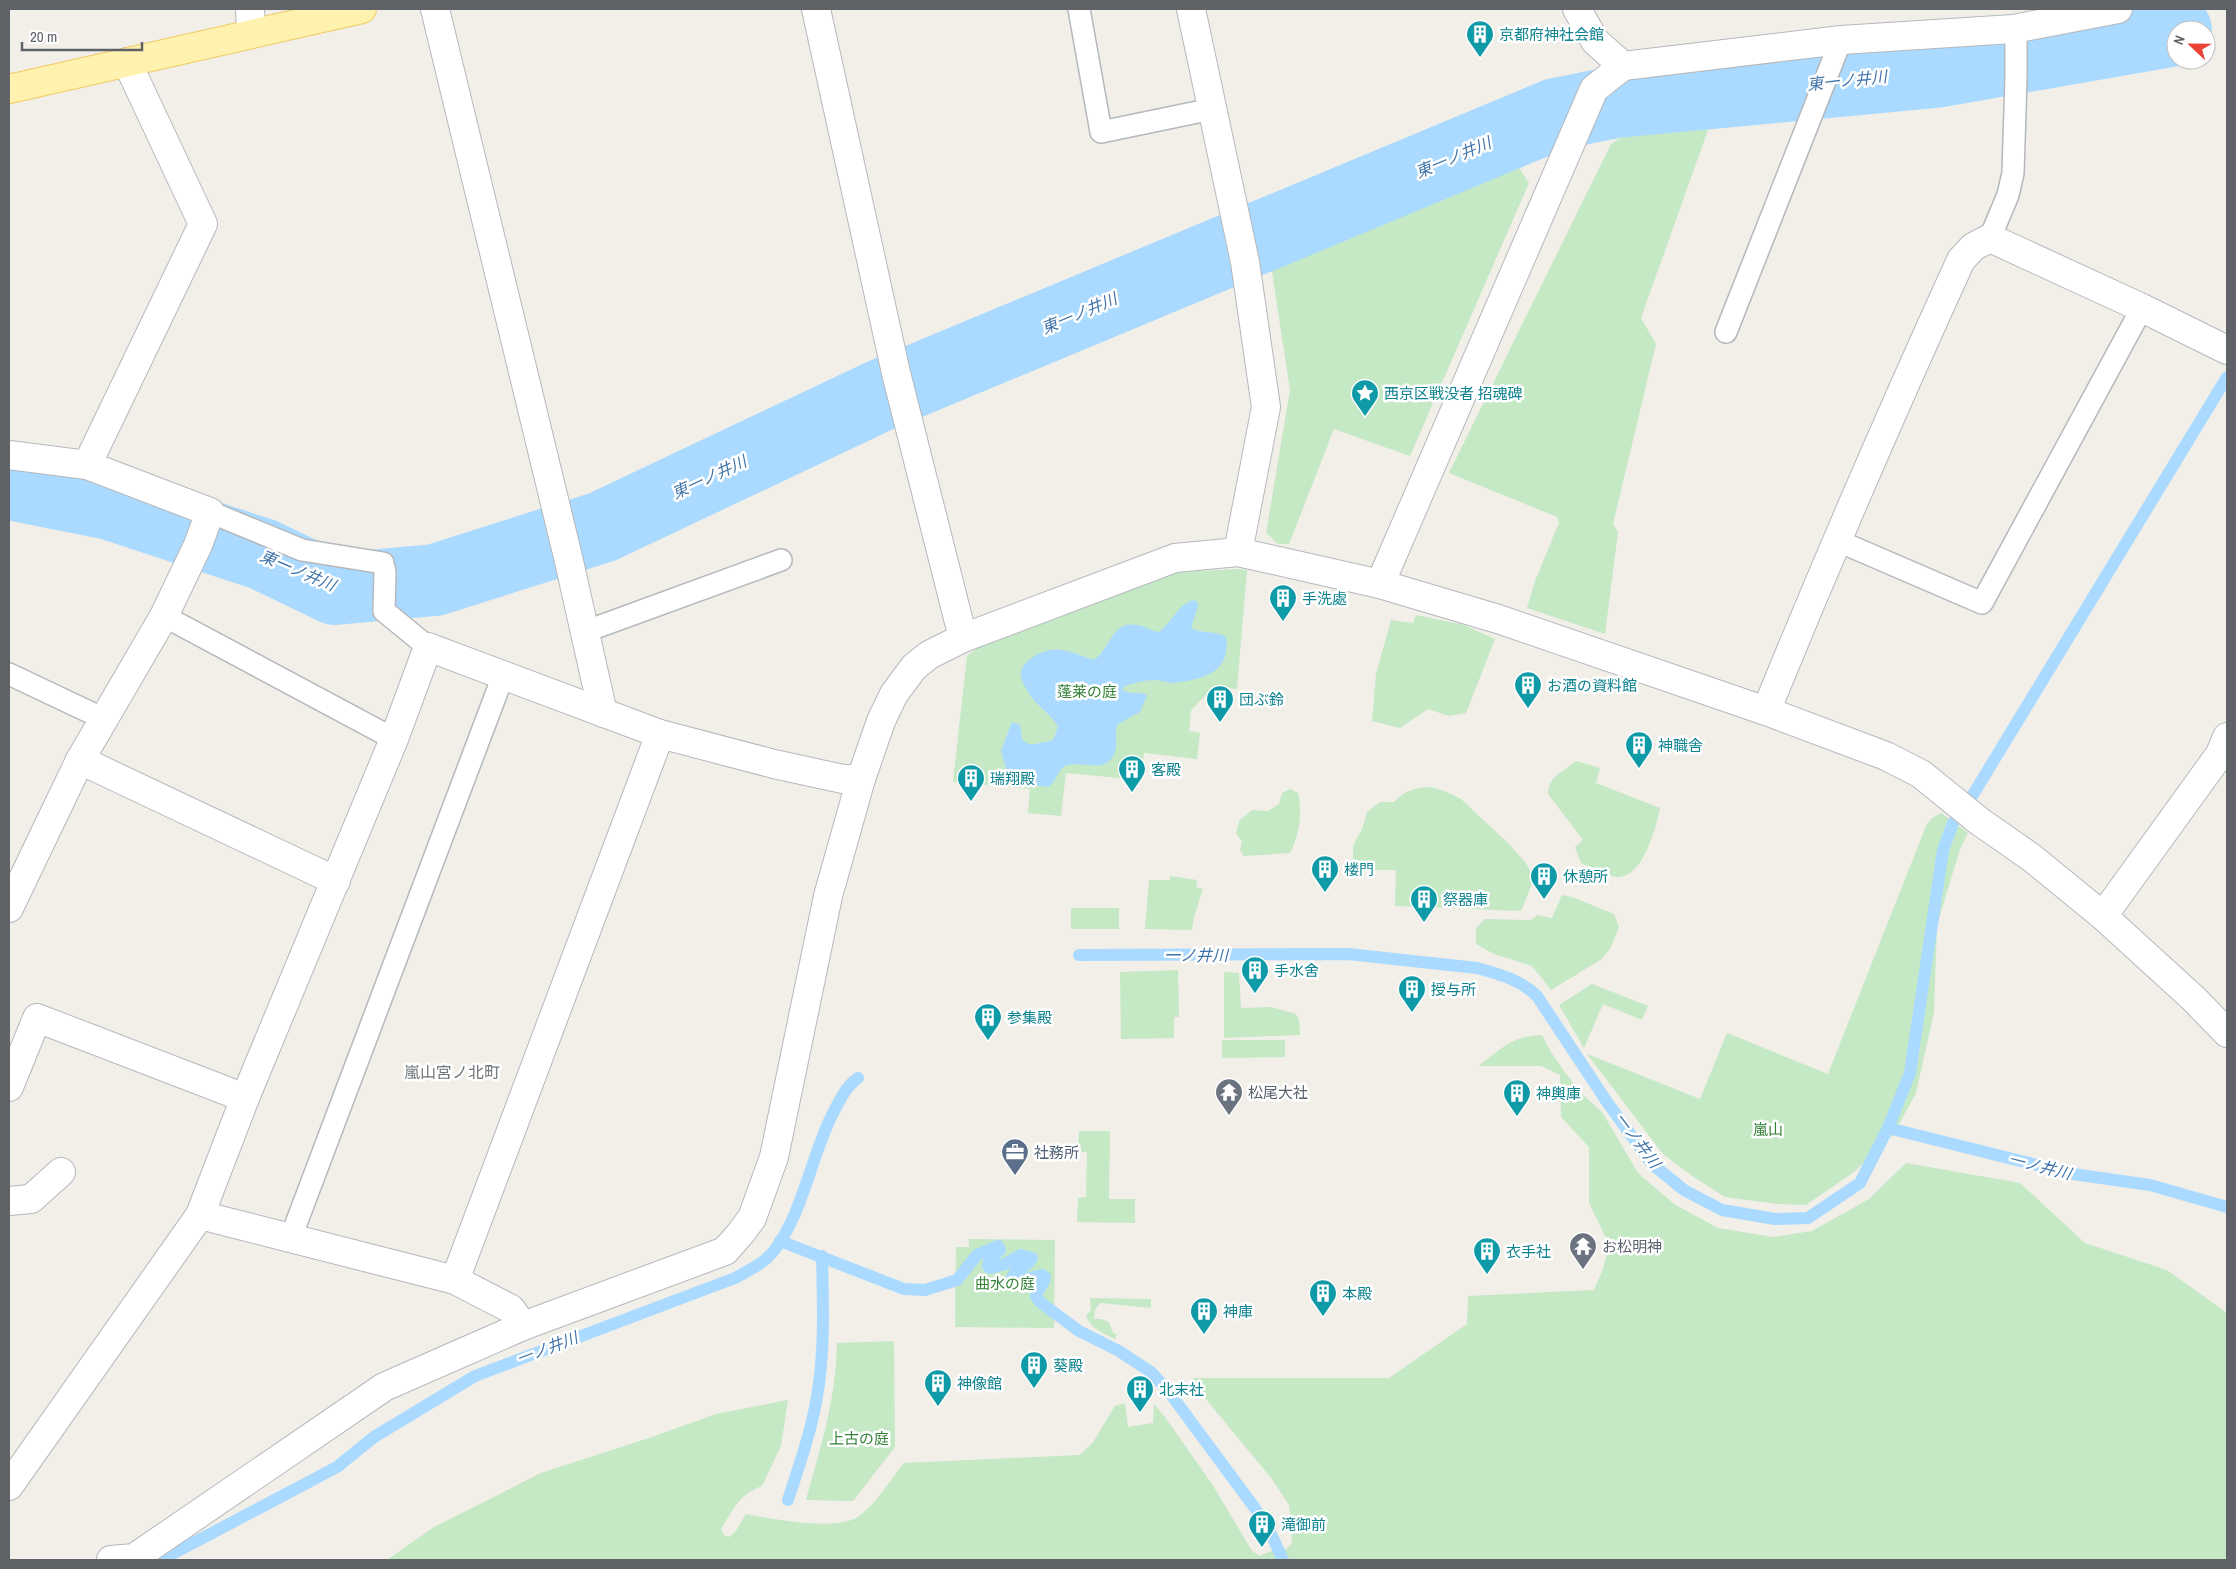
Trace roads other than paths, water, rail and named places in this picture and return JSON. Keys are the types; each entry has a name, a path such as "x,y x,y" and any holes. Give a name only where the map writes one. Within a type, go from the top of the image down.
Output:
{"main road":[{"path":"9,89 127,62 250,21 362,9"}],"street":[{"path":"435,9 568,557 604,714"},
{"path":"816,9 896,373 963,638"},
{"path":"1191,9 1245,262 1266,408 1238,552"},
{"path":"1577,9 1594,41 1623,66"},
{"path":"1380,584 1594,89 1623,66 1836,52 2015,35 2118,9"},
{"path":"87,465 204,224 127,62"},
{"path":"1766,711 1836,540 1961,260 1973,247 1990,238 2142,308 2227,350"},
{"path":"9,455 87,465 209,516 198,545 164,616 80,760 9,908"},
{"path":"111,1560 134,1558 384,1387 524,1326 724,1251 752,1218 774,1156 828,896 861,779 881,721 894,694 914,667 929,655 963,638 1175,558 1238,552 1380,584 1498,620 1766,711 1886,756 1921,774 1955,803 2032,858 2103,916 2194,999 2227,1033"},
{"path":"9,1486 200,1215 245,1098 394,739 428,647 660,734 774,764 843,779 861,779"},
{"path":"455,1280 660,734"},
{"path":"2103,916 2220,754 2227,738"},
{"path":"80,760 336,881"},
{"path":"9,1087 37,1018 245,1098"},
{"path":"9,1202 31,1198 61,1172"},
{"path":"200,1215 455,1280 511,1309 524,1326"}],"lane":[{"path":"1079,9 1101,132 1212,109"},
{"path":"1990,238 2008,195 2013,173 2016,78 2015,35"},
{"path":"1726,332 1836,52"},
{"path":"1836,540 1982,603 2142,308"},
{"path":"209,516 302,550 383,563 385,572 384,610 428,647"},
{"path":"584,632 781,560"},
{"path":"164,616 394,739"},
{"path":"9,674 104,719"},
{"path":"291,1237 503,676"}],"water":[{"path":"1193,600 1198,602 1198,606 1191,628 1225,636 1226,653 1221,665 1216,670 1203,677 1188,681 1174,683 1151,680 1125,686 1122,690 1147,695 1140,712 1118,724 1114,755 1104,764 1065,766 1054,782 1048,787 1018,783 1008,775 1001,751 1012,722 1020,725 1022,740 1029,744 1053,740 1058,727 1031,697 1024,686 1021,674 1022,669 1030,659 1043,652 1056,650 1094,660 1112,636 1122,627 1137,625 1159,632 1183,606"}],"waterway":[{"name":"東一ノ井川","path":"9,484 110,504 262,554 335,589 435,580 602,527 879,396 1556,114 1616,102 1935,72 2166,32"},
{"name":"一ノ井川","path":"1079,955 1348,954 1477,968 1501,975 1531,990 1537,996 1607,1102 1652,1164 1684,1190 1722,1210 1775,1219 1808,1218 1860,1183 1888,1128 1910,1073 1943,850 1953,823 1974,793 2227,377"},
{"name":"一ノ井川","path":"161,1560 337,1467 374,1437 475,1376 735,1278 760,1263 773,1252 783,1238 799,1204 832,1115 846,1090 858,1078"},
{"name":"一ノ井川","path":"1888,1128 2073,1174 2150,1185 2227,1207"},
{"path":"780,1241 904,1289 925,1290 957,1280 977,1255 998,1246 1000,1250 990,1259 988,1266 990,1268 1005,1264 1021,1255 1032,1258 1012,1278 1021,1280 1042,1275 1045,1277 1036,1296 1040,1302 1079,1331 1119,1351 1151,1372 1169,1392 1257,1511 1283,1560"},
{"path":"788,1500 811,1423 820,1380 823,1327 822,1256"}],"place":[{"name":"京都府神社会館","path":"1480,58"},
{"name":"西京区戦没者 招魂碑","path":"1365,417"},
{"name":"手洗處","path":"1283,622"},
{"name":"お酒の資料館","path":"1528,709"},
{"name":"団ぶ鈴","path":"1220,723"},
{"name":"神職舎","path":"1639,769"},
{"name":"客殿","path":"1132,793"},
{"name":"瑞翔殿","path":"971,802"},
{"name":"楼門","path":"1325,893"},
{"name":"休憩所","path":"1544,900"},
{"name":"祭器庫","path":"1424,923"},
{"name":"手水舍","path":"1255,994"},
{"name":"授与所","path":"1412,1013"},
{"name":"参集殿","path":"988,1041"},
{"name":"松尾大社","path":"1229,1116"},
{"name":"神輿庫","path":"1517,1117"},
{"name":"社務所","path":"1015,1176"},
{"name":"お松明神","path":"1583,1270"},
{"name":"衣手社","path":"1487,1275"},
{"name":"本殿","path":"1323,1317"},
{"name":"神庫","path":"1204,1335"},
{"name":"葵殿","path":"1034,1389"},
{"name":"神像館","path":"938,1407"},
{"name":"北末社","path":"1140,1413"},
{"name":"滝御前","path":"1262,1548"}],"district":[{"name":"嵐山宮ノ北町","path":"452,1072"}],"park label":[{"name":"蓬莱の庭","path":"1087,691"},
{"name":"嵐山","path":"1768,1129"},
{"name":"曲水の庭","path":"1005,1283"},
{"name":"上古の庭","path":"859,1438"}]}
